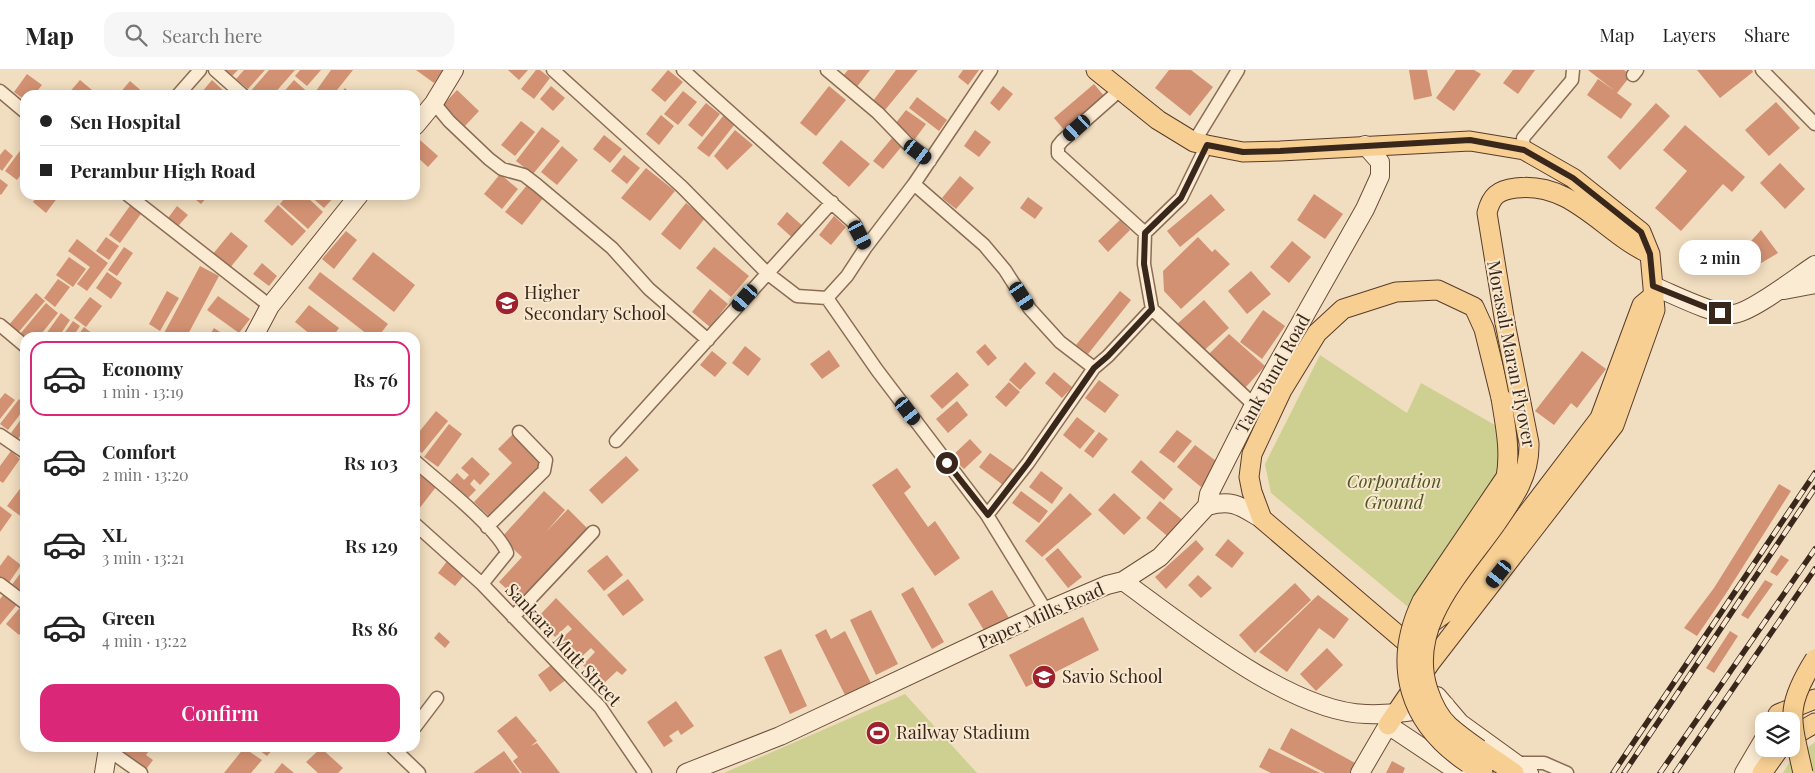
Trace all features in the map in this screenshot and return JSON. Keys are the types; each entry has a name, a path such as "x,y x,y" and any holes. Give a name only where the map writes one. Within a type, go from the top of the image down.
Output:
{"main road":[{"path":"420,120 434,103 454,70"},
{"path":"1096,70 1158,120 1201,143 1243,152 1470,140 1524,150 1573,178 1641,232 1650,254 1655,310 1614,425 1426,670 1392,718 1360,773"},
{"name":"Tank Bund Road","path":"1123,581 1160,557 1207,506 1210,494 1254,405 1365,209 1380,176 1380,162 1365,145"},
{"name":"Morasali Maran Flyover","path":"1519,770 1463,737 1442,718 1425,680 1423,647 1440,603 1514,497 1528,467 1529,443 1492,255 1487,212 1490,201 1497,192 1524,187 1543,189 1566,197 1591,211 1634,246 1650,254"},
{"path":"258,332 270,306 354,200"},
{"path":"1654,290 1720,313 1733,314 1775,292 1815,264"},
{"path":"1775,292 1815,284"},
{"name":"Morasali Maran Flyover","path":"1262,519 1249,478 1252,454 1282,390 1317,333 1343,309 1396,292 1438,290 1474,307 1484,330 1501,398 1509,462 1506,477 1422,601 1411,624 1406,666 1408,683 1419,711 1436,738 1448,750 1483,773"},
{"path":"1390,628 1415,628 1434,621 1460,602 1600,418 1642,305 1654,290"},
{"path":"1207,506 1226,501 1235,503 1262,519 1415,650 1445,705 1460,723 1519,770"},
{"name":"Paper Mills Road","path":"686,773 780,736 1046,611 1107,585 1123,581 1245,668 1283,688 1332,708 1392,718 1445,705"},
{"path":"1780,712 1815,653"},
{"path":"1803,773 1792,714 1798,689 1815,659"},
{"path":"1788,712 1815,699"},
{"path":"1392,718 1460,773"},
{"path":"1800,732 1815,723"},
{"path":"104,773 107,752"},
{"path":"1744,773 1755,754"},
{"path":"1762,773 1773,757"}],"street":[{"path":"182,90 200,70"},
{"path":"215,70 237,90"},
{"path":"553,70 682,186 767,273 796,296 827,298"},
{"path":"683,70 854,223 866,247"},
{"path":"827,70 878,113 907,142 930,160"},
{"path":"827,298 847,276 866,247 914,184 991,70"},
{"path":"1238,70 1201,143 1181,198 1145,233 1144,264 1152,309 1254,405"},
{"path":"1524,150 1523,138 1572,80 1573,70"},
{"path":"1762,70 1815,124"},
{"path":"1121,89 1062,142 1058,150 1061,157 1145,233"},
{"path":"1,93 20,108"},
{"path":"434,103 448,120 489,159 502,169 527,177 612,248 649,289 708,340"},
{"path":"914,184 984,245 1005,270 1030,309 1060,342 1094,368"},
{"path":"134,200 270,306"},
{"path":"616,441 832,202"},
{"path":"827,298 877,370 988,515 1046,611"},
{"path":"988,515 1028,463 1094,368 1108,356 1152,309"},
{"path":"0,325 20,342"},
{"path":"487,527 544,471 547,465 546,460 519,432"},
{"path":"0,436 20,449"},
{"name":"Sankara Mutt Street","path":"420,466 487,527 507,553 482,584 600,707 645,773"},
{"path":"420,528 482,584"},
{"path":"513,617 593,532"},
{"path":"0,584 20,599"},
{"path":"420,721 438,698"},
{"path":"113,752 141,773"},
{"path":"399,752 419,773"},
{"path":"1519,770 1544,763 1567,773"}],"green space":[{"name":"Corporation Ground","path":"1320,355 1407,413 1421,383 1502,429 1499,469 1486,496 1414,612 1271,493 1265,464"},
{"name":"Railway Stadium","path":"905,694 977,773 724,773"},
{"path":"1815,742 1815,773 1783,773 1790,761 1795,757 1800,757 1800,753"}],"building":[{"path":"222,70 238,70 230,78"},
{"path":"244,70 265,70 248,89 236,79"},
{"path":"269,70 295,70 277,90 252,90"},
{"path":"300,70 321,70 307,86 295,76"},
{"path":"331,70 353,70 337,90 317,90"},
{"path":"416,70 443,70 434,83"},
{"path":"508,70 528,70 519,80"},
{"path":"536,70 540,70 550,78 534,99 521,89"},
{"path":"668,70 683,82 665,102 651,90"},
{"path":"848,70 870,70 856,88 842,77"},
{"path":"896,70 918,70 885,110 873,101"},
{"path":"963,70 979,70 968,85 958,77"},
{"path":"1169,70 1191,70 1213,87 1190,116 1155,88"},
{"path":"1409,70 1427,70 1432,96 1414,100"},
{"path":"1456,70 1474,70 1481,74 1454,111 1436,98"},
{"path":"1513,70 1535,70 1518,94 1503,83"},
{"path":"1588,70 1624,70 1631,75 1617,93 1632,104 1621,119 1587,95 1598,79 1615,91"},
{"path":"1697,70 1752,70 1753,72 1720,98"},
{"path":"27,74 42,85 38,90 20,90 20,96 14,92"},
{"path":"80,80 92,90 71,90"},
{"path":"212,80 223,90 204,90"},
{"path":"294,80 305,90 285,90"},
{"path":"130,81 140,90 122,90"},
{"path":"1094,84 1105,97 1065,131 1054,118"},
{"path":"551,86 565,98 553,111 540,99"},
{"path":"829,86 846,100 816,136 800,123"},
{"path":"1003,86 1013,94 999,111 990,103"},
{"path":"457,90 479,111 465,126 443,105"},
{"path":"683,91 697,102 678,125 664,114"},
{"path":"917,97 947,120 939,131 909,108"},
{"path":"1776,102 1800,128 1769,156 1745,130"},
{"path":"706,103 720,114 702,137 688,125"},
{"path":"1656,103 1670,116 1620,170 1607,157"},
{"path":"906,110 926,124 915,139 895,124"},
{"path":"661,115 674,126 659,145 646,134"},
{"path":"724,115 735,124 709,157 697,148"},
{"path":"521,121 535,132 515,156 501,145"},
{"path":"1685,125 1745,177 1732,192 1723,184 1681,231 1655,208 1687,171 1663,150"},
{"path":"542,127 560,141 533,174 516,161"},
{"path":"735,130 753,145 727,170 714,156"},
{"path":"975,130 991,142 979,157 964,146"},
{"path":"604,135 622,149 610,163 593,149"},
{"path":"892,138 902,146 883,169 873,161"},
{"path":"420,140 438,156 428,167 420,160"},
{"path":"841,140 870,164 849,187 822,163"},
{"path":"562,146 578,160 557,185 541,172"},
{"path":"5,149 13,156 2,171 0,169 0,155"},
{"path":"20,151 20,176 17,180 5,171"},
{"path":"624,155 640,168 627,184 611,171"},
{"path":"1780,163 1805,189 1785,209 1760,183"},
{"path":"646,168 675,191 650,221 621,198"},
{"path":"500,174 518,189 502,209 484,194"},
{"path":"960,176 974,188 956,209 942,198"},
{"path":"0,179 8,185 1,195 0,194"},
{"path":"528,184 544,197 522,225 505,212"},
{"path":"1211,194 1225,210 1180,247 1167,231"},
{"path":"1314,194 1343,214 1325,239 1297,220"},
{"path":"1028,197 1043,208 1035,219 1020,208"},
{"path":"34,200 56,200 46,213 33,202"},
{"path":"196,200 205,200 201,204"},
{"path":"283,200 310,200 323,212 308,229 280,204"},
{"path":"315,200 331,200 324,208"},
{"path":"132,203 143,211 120,243 109,235"},
{"path":"686,203 705,218 680,250 661,234"},
{"path":"278,205 306,231 292,246 264,221"},
{"path":"177,206 188,215 178,226 168,218"},
{"path":"787,212 806,229 796,241 777,224"},
{"path":"834,216 846,227 831,245 819,235"},
{"path":"1120,220 1130,230 1108,252 1098,241"},
{"path":"1761,230 1778,253 1753,268 1743,250"},
{"path":"346,231 357,240 334,269 322,259"},
{"path":"231,232 248,246 229,269 212,255"},
{"path":"106,237 119,246 109,260 96,251"},
{"path":"1198,237 1212,252 1215,249 1230,264 1181,309 1164,291 1163,271"},
{"path":"77,239 108,263 87,291 77,284 90,267 68,251"},
{"path":"1292,241 1311,257 1289,283 1270,267"},
{"path":"124,247 133,253 117,276 108,270"},
{"path":"714,247 749,276 731,297 696,268"},
{"path":"373,252 415,285 394,312 352,279"},
{"path":"69,257 86,269 73,287 56,275"},
{"path":"262,263 277,276 269,286 253,274"},
{"path":"200,266 219,276 189,332 165,332"},
{"path":"1251,271 1271,294 1247,314 1228,291"},
{"path":"107,272 122,283 111,299 96,288"},
{"path":"320,272 388,324 382,332 364,332 308,288"},
{"path":"58,279 70,287 55,307 44,298"},
{"path":"710,289 728,304 710,327 692,312"},
{"path":"167,291 179,298 160,331 149,324"},
{"path":"1120,291 1131,300 1088,354 1076,345"},
{"path":"36,293 45,301 17,334 8,326"},
{"path":"218,296 250,319 240,332 238,332 207,310"},
{"path":"90,297 102,306 86,327 74,318"},
{"path":"1204,300 1229,328 1200,354 1176,325"},
{"path":"46,303 58,313 43,332 22,332"},
{"path":"309,305 339,328 336,332 308,332 295,322"},
{"path":"1263,310 1285,326 1262,359 1240,342"},
{"path":"61,313 70,320 62,332 47,332"},
{"path":"73,321 80,326 76,332 65,332"},
{"path":"84,327 90,332 80,332"},
{"path":"214,328 220,332 212,332"},
{"path":"1229,334 1265,366 1244,389 1207,356"},
{"path":"985,344 997,358 988,366 976,352"},
{"path":"745,346 761,359 748,376 732,363"},
{"path":"829,350 840,366 822,379 810,364"},
{"path":"712,351 727,363 715,377 700,365"},
{"path":"1582,351 1606,369 1577,408 1571,403 1554,425 1535,411"},
{"path":"1025,362 1036,373 1020,390 1009,380"},
{"path":"957,372 969,385 942,409 930,396"},
{"path":"1054,372 1072,387 1062,398 1045,383"},
{"path":"1099,380 1119,395 1105,413 1085,398"},
{"path":"1009,382 1020,392 1006,407 995,397"},
{"path":"5,393 15,400 0,419 0,399"},
{"path":"19,399 20,414 8,430 0,424"},
{"path":"957,401 968,415 948,433 936,419"},
{"path":"436,411 448,421 422,453 420,452 420,431"},
{"path":"1077,417 1095,431 1080,449 1063,435"},
{"path":"20,421 20,436 18,439 11,433"},
{"path":"449,424 462,434 438,467 424,457"},
{"path":"1177,430 1192,441 1174,463 1159,452"},
{"path":"1099,432 1108,439 1093,458 1084,451"},
{"path":"514,433 545,462 491,518 474,502 512,463 498,449"},
{"path":"970,439 982,452 964,469 951,457"},
{"path":"1195,445 1220,464 1201,487 1177,467"},
{"path":"11,451 20,459 3,483 0,481 0,466"},
{"path":"990,453 1014,470 1003,485 979,467"},
{"path":"626,456 639,470 602,504 589,490"},
{"path":"472,457 490,474 480,485 474,479 470,484 476,490 468,498 450,481 457,473 464,480 469,475 461,468"},
{"path":"1141,460 1173,489 1164,500 1131,472"},
{"path":"897,468 911,487 904,493 928,527 935,521 960,558 935,576 872,485"},
{"path":"1041,471 1063,488 1052,504 1029,487"},
{"path":"420,475 436,487 420,508"},
{"path":"1779,484 1791,491 1697,636 1684,628 1714,588"},
{"path":"20,489 20,516 7,506"},
{"path":"544,491 565,510 546,532 568,509 590,531 522,603 499,582 522,557 501,538"},
{"path":"1021,491 1048,511 1039,523 1012,503"},
{"path":"1070,493 1092,514 1042,557 1025,541"},
{"path":"1114,493 1141,518 1124,535 1098,510"},
{"path":"1160,501 1186,523 1172,540 1146,518"},
{"path":"0,506 12,515 0,532"},
{"path":"1228,539 1244,553 1232,568 1215,555"},
{"path":"1196,540 1204,549 1166,589 1155,577"},
{"path":"1058,548 1082,577 1068,588 1045,559"},
{"path":"8,555 20,564 8,584 0,578 0,566"},
{"path":"607,555 623,575 604,591 587,571"},
{"path":"1781,555 1789,560 1777,576 1770,572"},
{"path":"448,560 465,574 455,586 438,573"},
{"path":"20,574 20,592 11,586"},
{"path":"1198,575 1212,588 1201,598 1188,585"},
{"path":"628,579 644,600 623,616 607,595"},
{"path":"1765,580 1773,584 1748,619 1741,615"},
{"path":"1295,583 1311,600 1255,653 1239,635"},
{"path":"913,587 944,642 932,649 901,594"},
{"path":"992,590 1009,618 985,632 968,604"},
{"path":"6,592 19,602 0,625 0,599"},
{"path":"1318,595 1349,619 1334,639 1319,628 1287,672 1259,652"},
{"path":"556,598 627,670 622,675 617,671 602,685 583,665 595,652 591,648 578,660 559,641 572,629 568,625 555,637 537,618"},
{"path":"20,608 19,635 6,624"},
{"path":"871,610 898,664 876,675 850,620"},
{"path":"1083,617 1099,650 1026,687 1009,655"},
{"path":"826,629 831,639 845,631 871,683 845,695 815,635"},
{"path":"1730,631 1738,636 1714,673 1706,668"},
{"path":"439,632 450,642 445,648 434,638"},
{"path":"1327,648 1343,665 1316,691 1300,674"},
{"path":"781,649 807,706 790,714 764,657"},
{"path":"554,663 567,679 550,692 538,675"},
{"path":"676,701 694,726 681,735 678,730 669,736 673,741 664,747 647,722"},
{"path":"516,716 537,741 531,746 537,743 560,773 522,773 513,761 518,757 497,731"},
{"path":"1291,728 1357,764 1352,773 1325,773 1280,749"},
{"path":"1269,748 1320,773 1271,773 1259,767"},
{"path":"504,751 520,773 473,773"},
{"path":"124,752 148,752 146,755 153,760 144,772 122,756"},
{"path":"241,752 250,752 262,760 251,773 224,773"},
{"path":"262,752 270,752 267,756"},
{"path":"317,752 325,752 343,768 338,773 318,773 306,762"},
{"path":"1392,761 1405,768 1403,773 1386,773"},
{"path":"282,763 294,773 274,773"}],"railway":[{"path":"1613,773 1815,473"},
{"path":"1624,773 1815,488"},
{"path":"1660,773 1815,549"},
{"path":"1675,773 1815,569"}],"place":[{"name":"Higher Secondary School","path":"507,303"},
{"name":"Savio School","path":"1044,677"},
{"name":"Railway Stadium","path":"878,733"}],"route":[{"path":"947,463 988,515 1028,463 1049,429 1094,368 1108,356 1152,309 1144,264 1145,233 1181,198 1207,145 1243,152 1470,140 1524,150 1573,178 1641,232 1650,254 1653,286 1720,313"}]}
